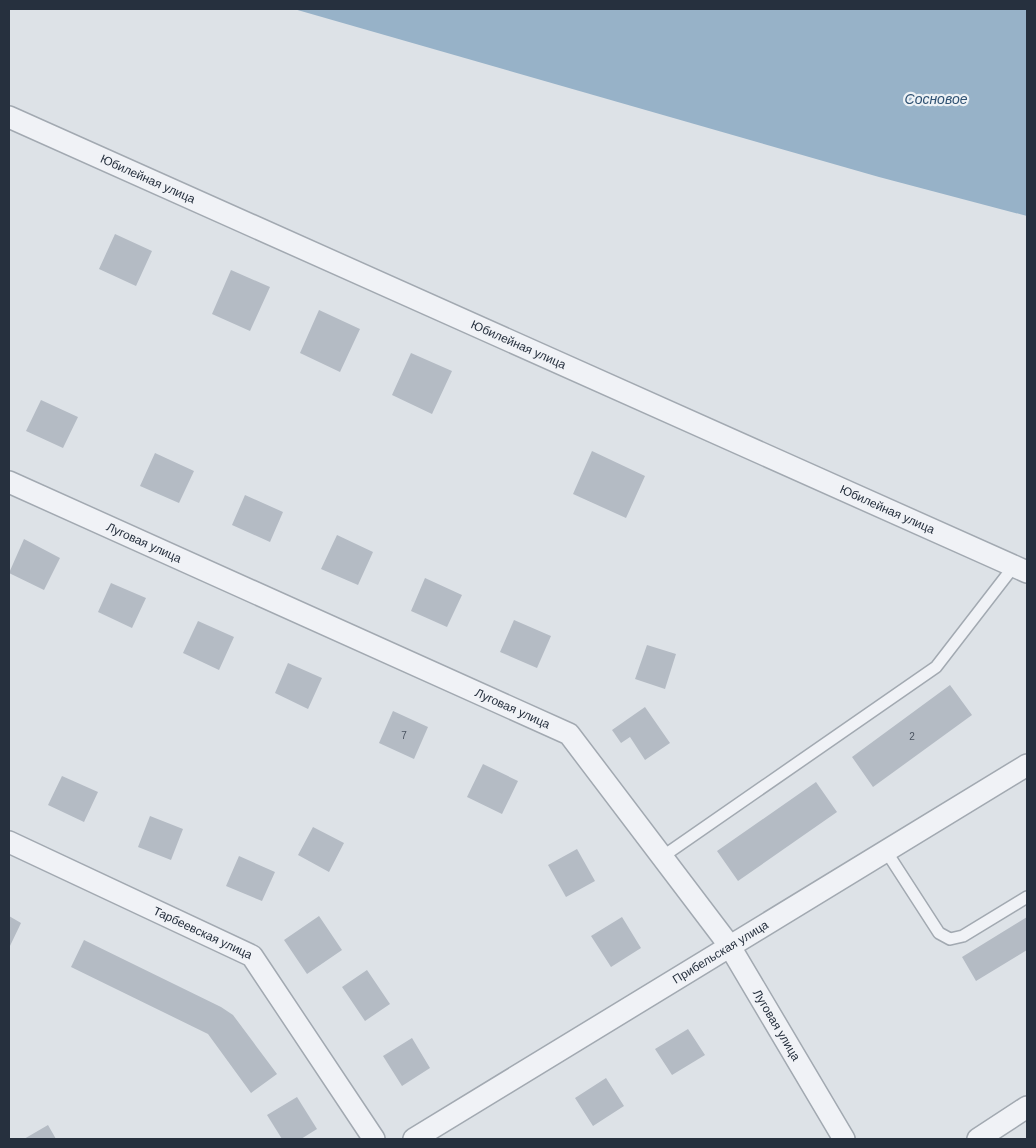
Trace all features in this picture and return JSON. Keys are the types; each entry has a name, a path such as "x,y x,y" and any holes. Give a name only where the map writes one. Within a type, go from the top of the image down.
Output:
{"street":[{"name":"Юбилейная улица","path":"9,117 1021,569"},
{"name":"Луговая улица","path":"9,482 569,734 729,945 844,1139"},
{"name":"Прибельская улица","path":"414,1139 729,945 1027,765"},
{"name":"Тарбеевская улица","path":"9,842 252,956 374,1139"},
{"path":"978,1139 1027,1107"}],"lane":[{"path":"662,857 936,667 1021,569"},
{"path":"886,851 939,933 950,939 963,936 1027,897"}],"water":[{"name":"Сосновое","path":"294,9 1027,9 1027,216 879,177"}],"building":[{"path":"115,234 152,251 136,286 99,269"},
{"path":"231,270 270,287 250,331 212,314"},
{"path":"319,310 360,329 340,372 300,353"},
{"path":"411,353 452,371 432,414 392,395"},
{"path":"41,400 78,417 63,448 26,431"},
{"path":"592,451 645,476 626,518 573,494"},
{"path":"155,453 194,471 179,503 140,486"},
{"path":"245,495 283,512 270,542 232,525"},
{"path":"337,535 373,552 358,585 321,569"},
{"path":"24,539 60,558 44,590 9,573"},
{"path":"425,578 462,595 447,627 411,611"},
{"path":"111,583 146,598 132,628 98,612"},
{"path":"514,620 551,636 537,668 500,652"},
{"path":"198,621 234,637 219,670 183,653"},
{"path":"647,645 676,654 665,689 635,679"},
{"path":"288,663 322,678 308,709 275,693"},
{"path":"950,685 972,715 873,787 852,757"},
{"path":"645,707 670,743 645,760 630,737 621,743 612,730"},
{"path":"393,711 428,727 414,759 379,743"},
{"path":"483,764 518,781 502,814 467,797"},
{"path":"62,776 98,792 84,822 48,805"},
{"path":"816,782 837,812 738,881 717,851"},
{"path":"150,816 183,829 171,860 138,847"},
{"path":"313,827 344,843 329,872 298,855"},
{"path":"577,849 595,881 566,897 548,865"},
{"path":"239,856 275,872 262,901 226,886"},
{"path":"9,916 21,923 9,948"},
{"path":"319,916 342,950 307,974 284,940"},
{"path":"622,917 641,948 611,967 591,936"},
{"path":"1027,917 1027,950 976,981 962,957"},
{"path":"84,940 221,1007 233,1015 277,1074 251,1093 208,1034 71,967"},
{"path":"367,970 390,1004 365,1021 342,987"},
{"path":"688,1029 705,1055 672,1075 655,1049"},
{"path":"412,1038 430,1068 402,1086 383,1056"},
{"path":"606,1078 624,1106 593,1126 575,1098"},
{"path":"297,1097 317,1129 301,1139 282,1139 267,1115"},
{"path":"48,1125 56,1139 24,1139"}]}
